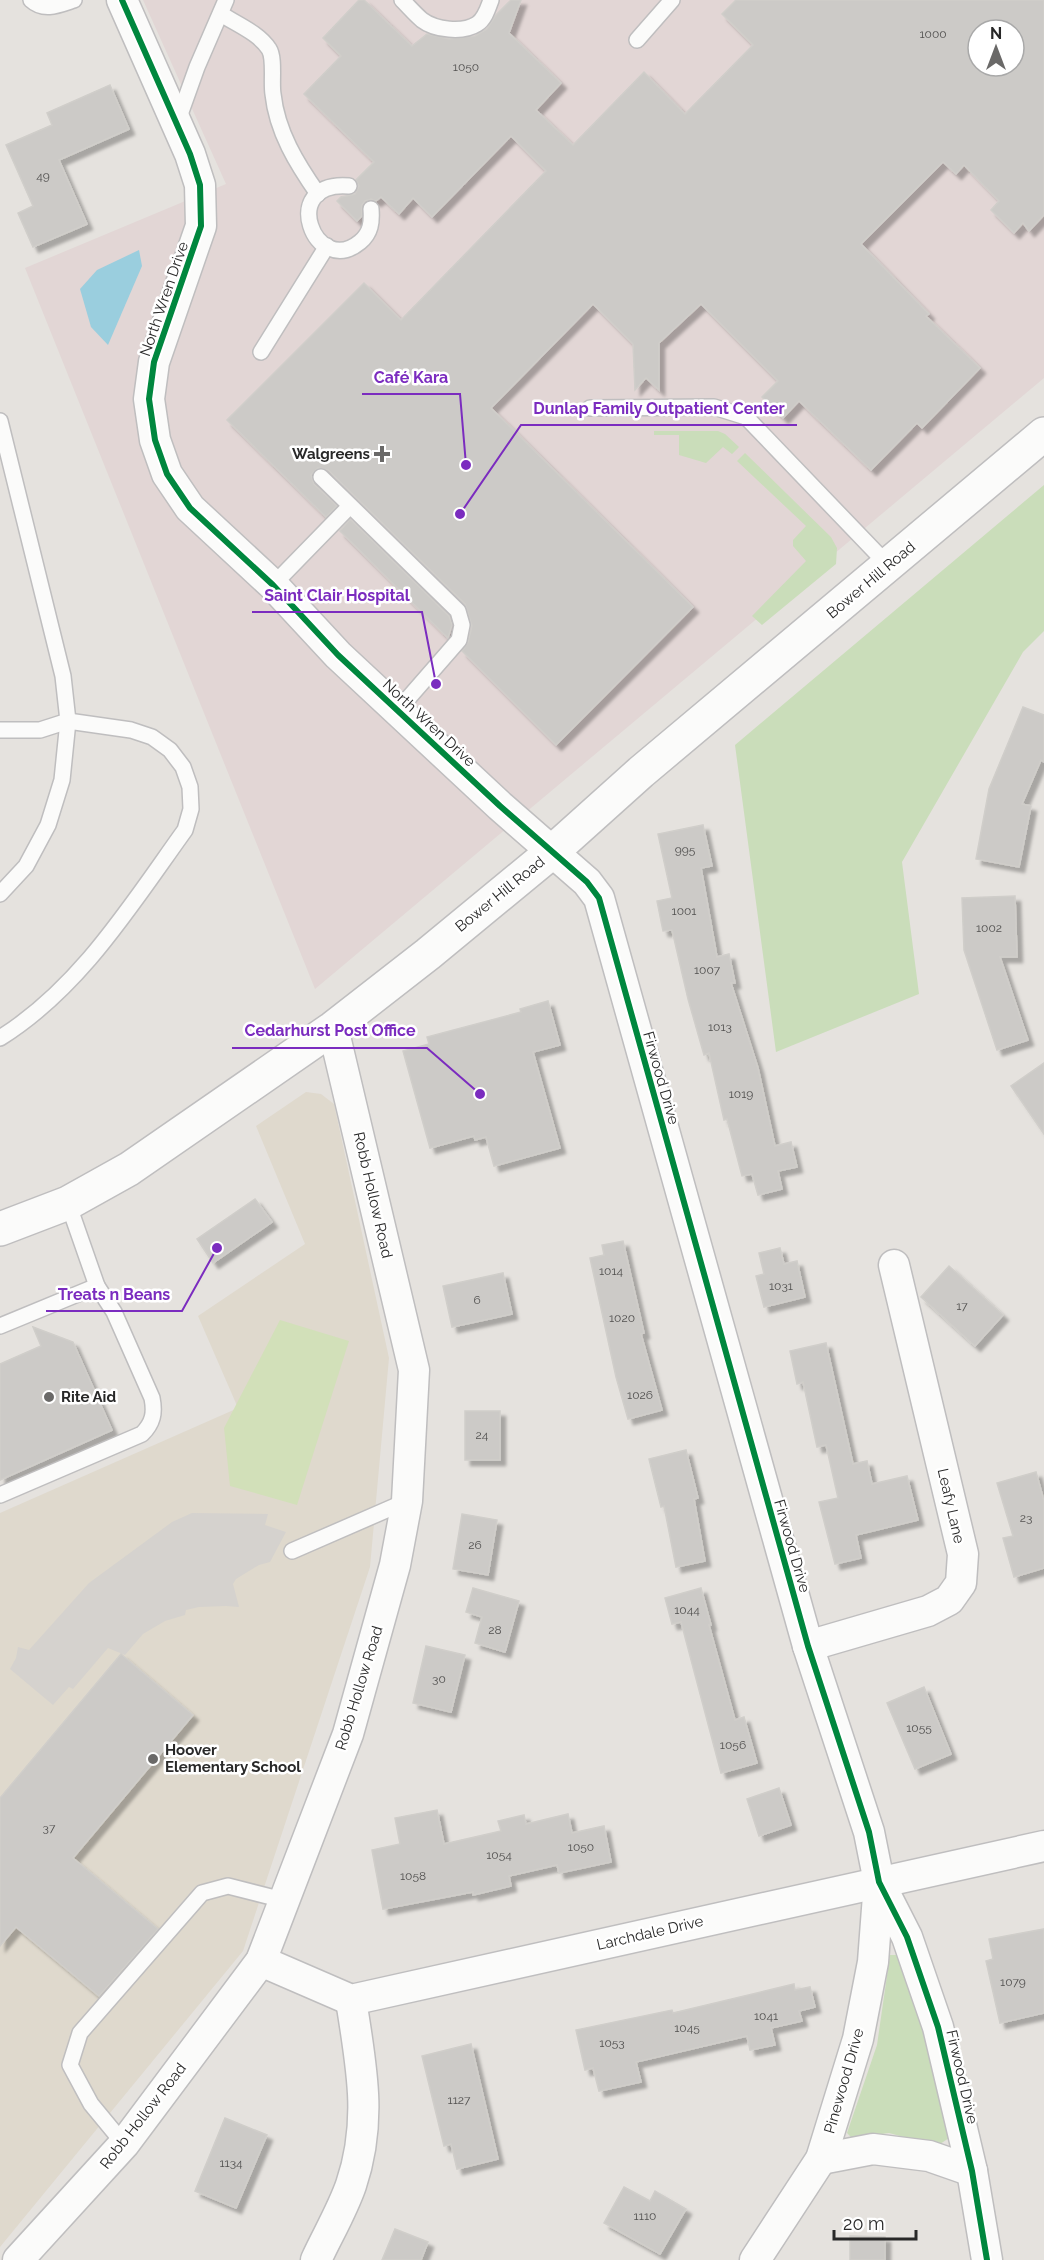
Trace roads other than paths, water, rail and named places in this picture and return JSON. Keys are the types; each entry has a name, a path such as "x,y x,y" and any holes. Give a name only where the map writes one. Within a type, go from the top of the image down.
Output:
{"main road":[{"name":"Bower Hill Road","path":"0,1229 68,1203 129,1170 333,1028 428,954 553,851 641,772 1044,434"}],"street":[{"name":"North Wren Drive","path":"122,0 190,154 200,185 201,226 154,362 149,399 155,440 167,474 190,508 273,585 338,655 500,806 553,851"},
{"name":"Firwood Drive","path":"553,851 587,882 599,898 807,1646 869,1832 879,1882 907,1938 938,2027 972,2171 987,2260"},
{"name":"Robb Hollow Road","path":"18,2260 124,2144 261,1961 348,1734 395,1565 407,1502 414,1370 333,1028"},
{"name":"Leafy Lane","path":"807,1646 928,1611 949,1600 961,1582 963,1554 894,1265"},
{"name":"Larchdale Drive","path":"351,2000 1044,1846"},
{"name":"Pinewood Drive","path":"755,2260 821,2159 858,2039 873,1962 879,1882"},
{"path":"261,1961 351,2000 364,2079 363,2134 351,2185 316,2260"},
{"path":"821,2159 873,2149 929,2156 972,2171"}],"lane":[{"path":"31,0 40,6 53,7 74,0"},
{"path":"402,0 424,22 443,28 461,29 478,24 486,14 491,0"},
{"path":"637,40 672,0"},
{"path":"176,125 197,67 224,7 270,51 273,94 278,122 295,162 318,194"},
{"path":"349,186 338,185 327,188 311,203 308,214 312,234 327,246 347,249 356,245 369,230 372,220 371,208"},
{"path":"261,352 327,246"},
{"path":"590,408 714,407 746,417 888,565"},
{"path":"0,421 2,438 63,676 68,721 62,780 48,825 26,866 0,894"},
{"path":"321,477 458,611 462,625 459,640 398,710"},
{"path":"273,585 350,506"},
{"path":"0,730 40,730 68,721 131,730 152,737 170,750 183,767 190,787 190,809 184,830 104,941 62,988 0,1038"},
{"path":"0,1495 142,1434 149,1427 154,1408 152,1398 114,1312 97,1286 68,1203"},
{"path":"0,1326 97,1286"},
{"path":"292,1551 407,1502"},
{"path":"124,2144 91,2104 70,2065 80,2033 202,1893 228,1886 283,1900"}],"water":[{"path":"139,250 142,266 108,345 91,327 80,289 97,270"}],"place":[{"name":"Walgreens","path":"382,454"},
{"name":"Café Kara","path":"466,465"},
{"name":"Dunlap Family Outpatient Center","path":"460,514"},
{"name":"Saint Clair Hospital","path":"436,684"},
{"name":"Cedarhurst Post Office","path":"480,1094"},
{"name":"Treats n Beans","path":"217,1248"},
{"name":"Rite Aid","path":"49,1397"},
{"name":"Hoover Elementary School","path":"153,1759"}]}
